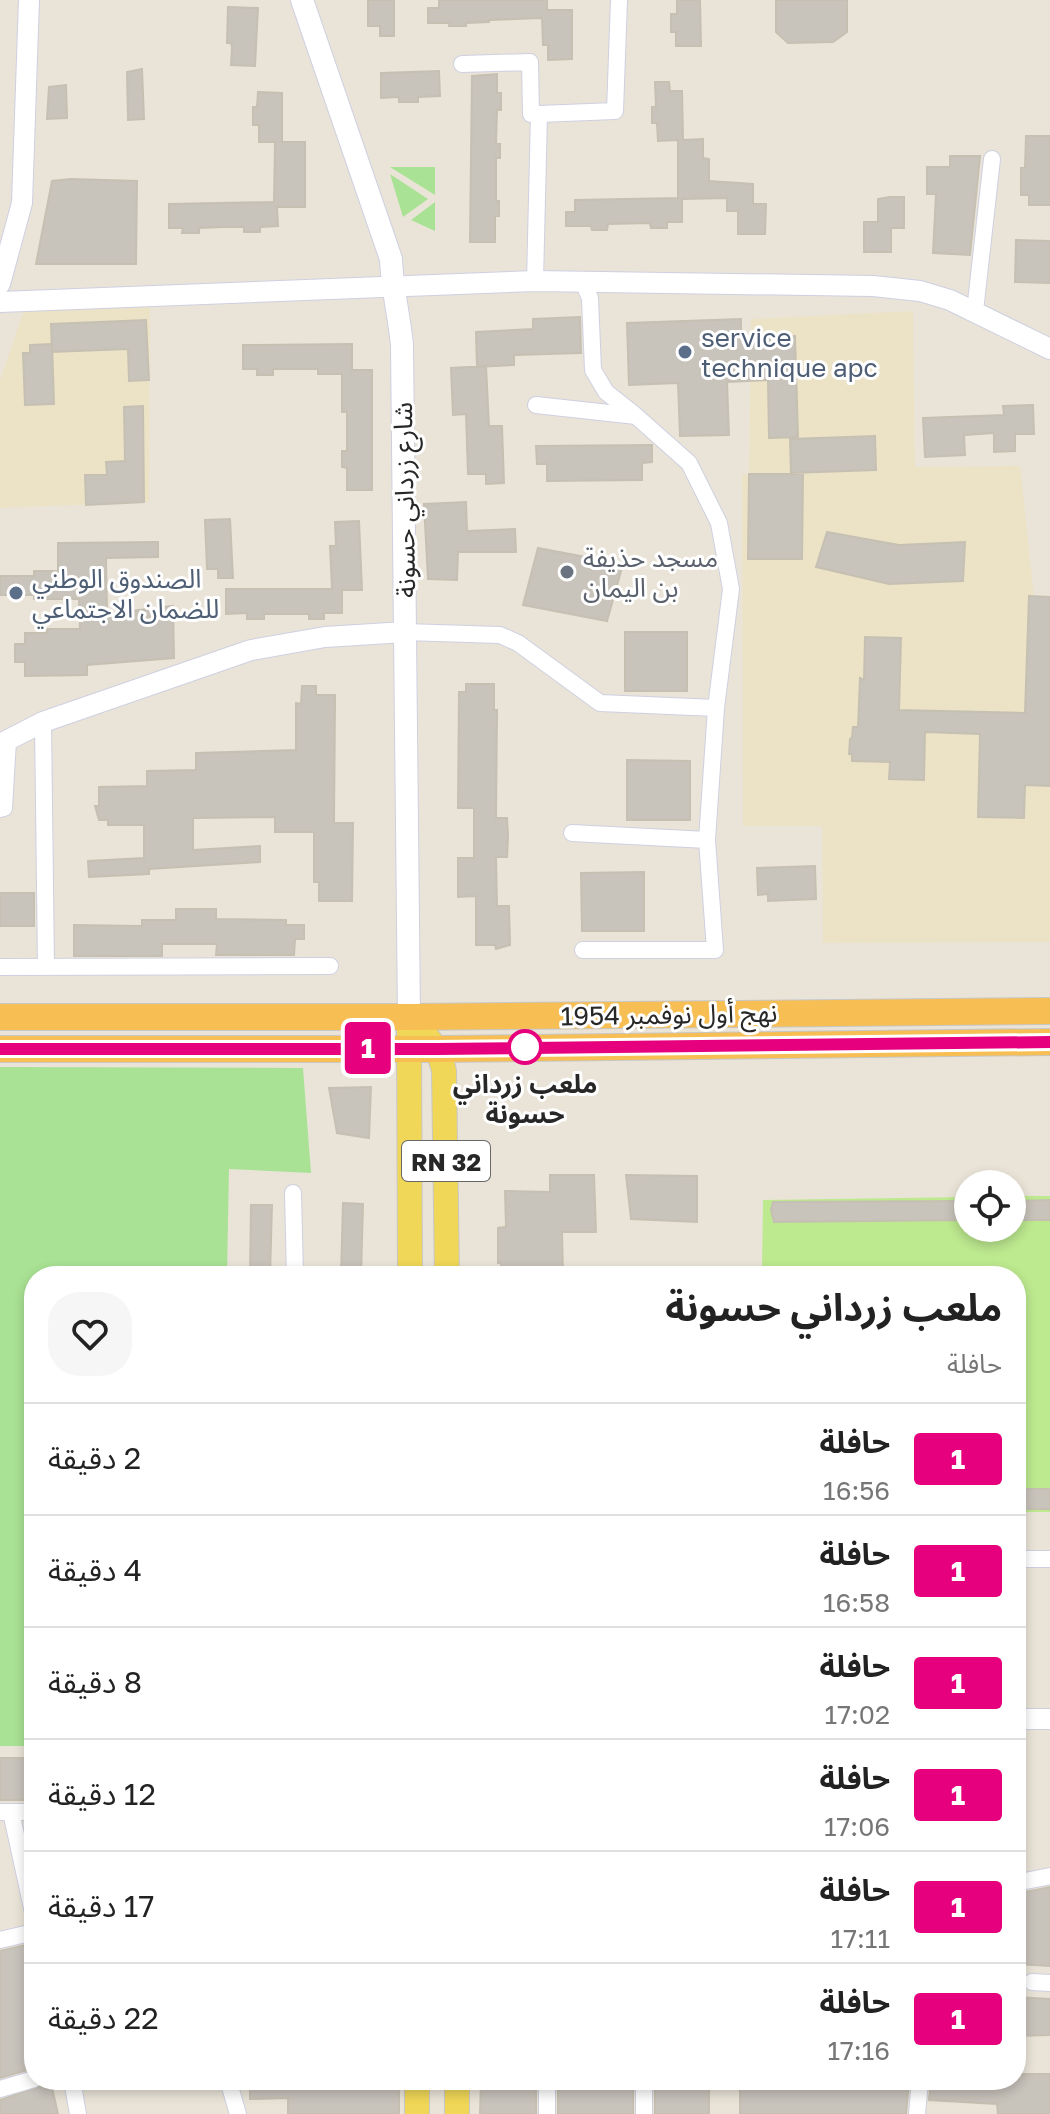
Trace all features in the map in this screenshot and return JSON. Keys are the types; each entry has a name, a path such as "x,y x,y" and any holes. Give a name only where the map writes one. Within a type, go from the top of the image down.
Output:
{"highway":[{"name":"نهج أول نوفمبر 1954","path":"0,1017 1050,1011"},
{"name":"نهج أول نوفمبر 1954","path":"408,1048 1050,1042"},
{"path":"0,1049 408,1048"}],"main road":[{"name":"شارع زرداني حسونة","path":"302,0 391,259 392,287 399,313 402,345 410,1266"},
{"name":"RN 32","path":"409,1017 442,1058 447,1266"},
{"path":"417,2090 417,2114"},
{"path":"457,2090 457,2114"}],"street":[{"path":"1,278 22,203 29,0"},
{"path":"462,64 530,62 531,114 615,111 619,0"},
{"path":"535,281 539,114"},
{"path":"975,311 992,159"},
{"path":"0,302 535,281 873,286 920,291 975,311 1050,349"},
{"path":"583,282 590,298 593,370 606,392 689,463 719,523 731,589 716,708 707,840 715,950 583,950"},
{"path":"536,405 636,416"},
{"path":"0,809 4,808 4,743 43,722 251,650 325,637 405,632 500,635 518,643 600,703 716,708"},
{"path":"43,722 46,967"},
{"path":"572,833 707,840"},
{"path":"0,967 330,966"},
{"path":"293,1193 295,1266"},
{"path":"1026,1559 1050,1559"},
{"path":"1026,1719 1050,1719"},
{"path":"6,1812 24,1880"},
{"path":"1026,1881 1050,1876"},
{"path":"0,1940 24,1934"},
{"path":"1032,1982 1050,1983"},
{"path":"0,2089 24,2082"},
{"path":"74,2090 78,2114"},
{"path":"231,2090 238,2114"},
{"path":"547,2090 547,2114"},
{"path":"644,2090 644,2114"},
{"path":"917,2114 919,2090"}],"shaded area":[{"path":"25,307 150,307 149,502 0,508 0,380"},
{"path":"913,311 915,467 1020,466 1034,596 1050,597 1050,942 823,943 822,826 743,826 742,475 749,473 751,319"}],"green space":[{"path":"390,167 435,167 435,195"},
{"path":"390,174 428,199 403,217"},
{"path":"435,202 435,231 411,220"},
{"path":"0,1067 303,1068 311,1173 229,1169 227,1266 24,1266 24,1746 0,1746"},
{"path":"1026,1196 1050,1196 1050,1512 1026,1512 1026,1266 762,1266 763,1200 954,1197 954,1242 1026,1242"}],"building":[{"path":"368,0 394,0 394,36 380,36 380,26 368,26"},
{"path":"439,0 547,0 547,10 572,10 572,59 548,60 548,45 543,45 542,18 489,20 466,23 466,26 428,23 428,8 439,8"},
{"path":"677,0 700,0 701,46 676,46 676,32 671,32 671,14 677,14"},
{"path":"776,0 847,0 847,32 833,42 788,43 776,32"},
{"path":"228,7 258,8 255,66 231,65 232,47 231,43 227,43"},
{"path":"142,69 144,119 128,120 127,72"},
{"path":"439,71 440,96 418,97 418,102 399,102 399,97 381,98 381,73"},
{"path":"497,74 501,110 497,110 496,144 500,144 500,158 496,158 499,216 495,216 495,242 470,242 472,76"},
{"path":"655,82 669,82 670,91 682,91 683,140 703,139 703,158 709,159 709,181 753,184 753,204 766,204 765,234 738,234 738,211 727,211 727,198 682,199 682,222 667,222 667,228 651,228 650,223 608,224 607,230 592,230 591,226 566,226 566,212 575,212 575,200 678,198 678,140 658,141 657,123 652,123 652,107 656,107"},
{"path":"66,85 67,118 47,119 49,87"},
{"path":"258,92 282,93 282,142 305,142 305,207 277,207 278,226 260,227 260,232 244,232 244,227 222,227 199,228 199,233 182,233 183,228 169,228 169,204 274,202 275,142 259,142 259,125 253,125 253,107 257,107"},
{"path":"1026,136 1050,136 1050,205 1029,205 1029,195 1021,195"},
{"path":"950,156 980,156 970,255 933,253 936,194 927,194 927,167 950,167"},
{"path":"52,181 137,181 136,264 36,264"},
{"path":"904,197 904,228 891,228 891,252 864,252 864,222 878,222 878,199"},
{"path":"1016,240 1050,241 1050,283 1015,282"},
{"path":"580,317 581,353 514,355 514,365 477,367 476,332 533,329 533,319"},
{"path":"741,319 741,338 795,336 798,437 769,438 768,380 727,382 729,435 680,436 678,383 629,385 627,323"},
{"path":"146,320 149,380 129,381 128,349 52,352 51,324"},
{"path":"52,344 54,404 25,405 23,353 30,353 30,345"},
{"path":"352,344 352,370 372,370 372,490 347,490 347,468 342,467 342,451 347,451 347,412 342,412 342,374 318,374 318,369 273,369 273,375 257,375 257,369 243,369 243,345"},
{"path":"486,366 489,426 502,426 504,483 486,484 486,474 468,474 466,414 453,415 451,368"},
{"path":"1033,405 1034,434 1015,434 1015,451 994,452 994,433 964,435 965,455 925,457 923,418 1004,415 1003,406"},
{"path":"143,406 144,502 86,505 85,475 107,475 106,462 125,461 124,407"},
{"path":"875,436 876,470 791,473 790,439"},
{"path":"652,445 652,462 642,463 642,480 547,481 547,464 537,464 536,446"},
{"path":"749,474 803,474 802,559 748,559"},
{"path":"466,502 467,531 515,529 516,552 458,552 457,580 428,579 424,504"},
{"path":"230,519 233,578 218,578 218,569 207,569 205,520"},
{"path":"359,521 362,590 342,590 342,613 324,613 324,619 309,619 309,614 264,614 264,619 247,619 247,613 226,614 226,589 332,589 330,546 336,546 335,522"},
{"path":"827,532 899,545 965,542 963,581 889,584 816,567"},
{"path":"158,542 158,557 106,558 107,614 173,606 174,658 87,665 87,675 25,676 25,662 15,662 15,644 25,644 25,633 80,629 79,599 0,595 0,576 34,576 34,571 58,571 58,543"},
{"path":"538,548 623,564 607,621 523,605"},
{"path":"1029,596 1050,597 1050,786 1025,785 1024,818 978,817 980,734 925,732 924,780 889,779 890,762 852,761 850,739 853,727 858,727 865,637 901,638 899,710 1025,713"},
{"path":"625,632 687,632 687,691 625,691"},
{"path":"466,684 494,684 494,710 497,710 496,818 507,818 508,836 507,857 496,857 497,906 509,906 510,945 496,949 495,945 476,945 476,896 458,897 458,858 474,858 474,808 458,808 459,692 466,692"},
{"path":"302,686 316,686 316,695 335,695 334,823 353,823 352,901 319,901 319,882 314,882 314,832 275,832 275,817 193,818 193,850 260,846 260,862 149,869 149,874 89,877 88,861 144,858 144,825 108,825 108,820 99,820 95,806 99,806 99,787 147,786 147,771 196,770 196,753 296,750 296,703 301,704"},
{"path":"627,760 690,761 690,820 627,820"},
{"path":"815,866 816,899 768,901 768,894 758,895 757,868"},
{"path":"644,872 644,931 582,931 581,873"},
{"path":"0,893 34,893 34,926 0,926"},
{"path":"176,909 216,909 216,919 286,920 286,925 304,925 304,939 295,939 294,955 216,955 217,944 162,944 162,956 74,956 74,925 142,926 142,920 176,920"},
{"path":"371,1087 369,1138 337,1133 329,1088"},
{"path":"550,1175 594,1175 596,1232 562,1232 563,1266 501,1266 498,1263 498,1228 506,1227 505,1191 550,1192"},
{"path":"626,1175 697,1176 697,1222 631,1219"},
{"path":"1050,1200 1050,1220 1026,1220 1026,1201"},
{"path":"954,1201 954,1220 774,1222 773,1202"},
{"path":"343,1203 363,1204 361,1266 341,1266"},
{"path":"251,1205 272,1205 270,1266 250,1266"},
{"path":"1026,1489 1050,1489 1050,1509 1026,1509"},
{"path":"0,1758 24,1758 24,1800 0,1800"},
{"path":"1050,1887 1050,1966 1026,1965 1026,1892"},
{"path":"24,1945 24,2071 0,2078 0,1951"},
{"path":"1026,1998 1050,1999 1050,2035 1026,2036"},
{"path":"1026,2074 1050,2074 1050,2114 998,2114 997,2104 929,2100 930,2090 1026,2090"},
{"path":"30,2090 53,2090 58,2114 0,2114 0,2100"},
{"path":"250,2090 399,2090 399,2114 288,2114 288,2098 250,2099"},
{"path":"481,2090 536,2090 536,2114 480,2114"},
{"path":"558,2090 633,2090 633,2114 558,2114"},
{"path":"655,2090 709,2090 709,2114 655,2114"},
{"path":"740,2090 908,2090 906,2114 740,2114"}],"bus line":[{"name":"1","path":"0,1049 437,1049 1050,1042"}],"place":[{"name":"service technique apc","path":"685,352"},
{"name":"مسجد حذيفة بن اليمان","path":"567,572"},
{"name":"الصندوق الوطني للضمان الاجتماعي","path":"16,593"},
{"name":"ملعب زرداني حسونة","path":"525,1047"}]}
